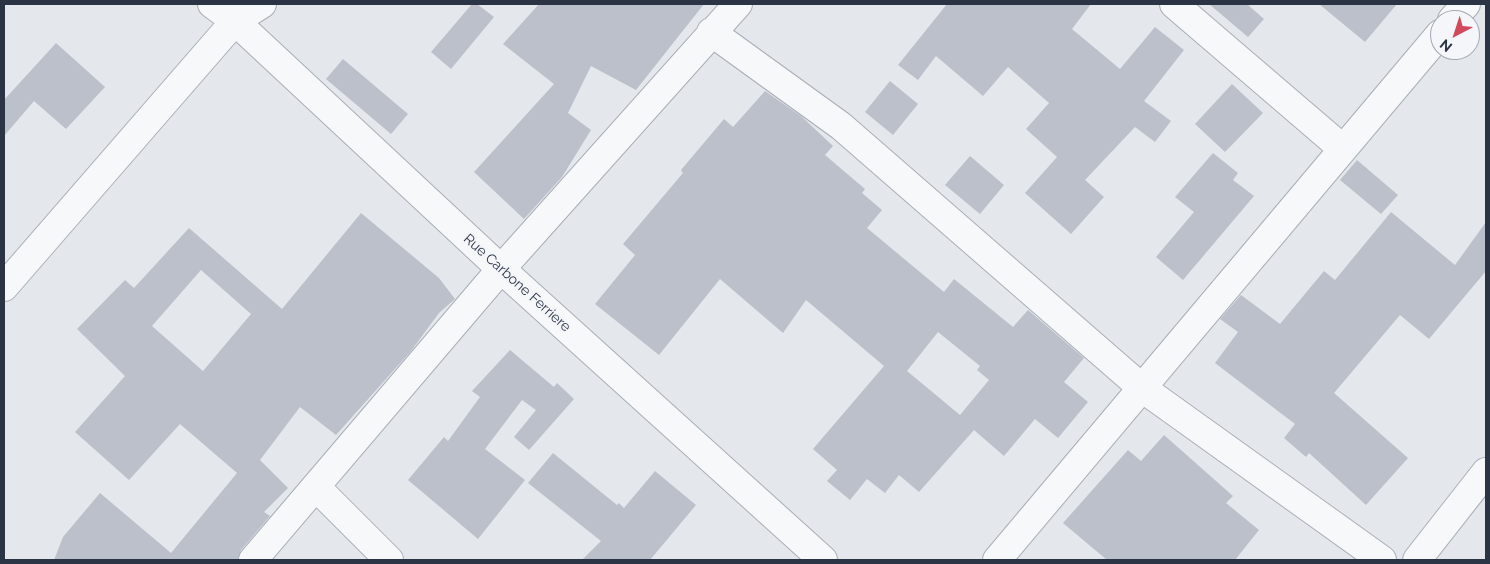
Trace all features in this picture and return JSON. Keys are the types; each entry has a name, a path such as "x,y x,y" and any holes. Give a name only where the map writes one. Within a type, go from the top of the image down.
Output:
{"street":[{"name":"Rue Carbone Ferriere","path":"212,4 235,21 501,269 823,560"},
{"path":"4,287 235,21 262,4"},
{"path":"254,560 501,269 738,4"},
{"path":"1174,4 1343,149"},
{"path":"711,32 841,126 1142,388 1382,560"},
{"path":"997,560 1430,46"},
{"path":"1416,560 1486,472"},
{"path":"316,488 389,560"}],"building":[{"path":"472,4 477,4 494,17 451,69 431,52"},
{"path":"539,4 704,4 636,90 591,66 568,113 591,130 562,177 524,219 474,172 554,84 503,44"},
{"path":"947,4 1091,4 1072,29 1120,69 1155,27 1184,50 1144,101 1171,121 1155,142 1135,127 1085,180 1104,197 1071,234 1025,193 1057,157 1026,129 1049,103 1008,67 983,96 936,56 918,80 898,65"},
{"path":"1209,4 1247,4 1264,19 1248,37"},
{"path":"1319,4 1397,4 1365,42"},
{"path":"56,43 105,87 66,129 34,101 4,136 4,100"},
{"path":"343,59 408,114 391,134 326,79"},
{"path":"890,81 918,104 893,135 865,112"},
{"path":"1232,84 1263,113 1225,152 1195,124"},
{"path":"765,91 801,116 833,146 825,155 865,189 862,193 882,210 867,228 944,292 954,279 1013,327 1028,310 1084,358 1064,382 1088,402 1058,438 1035,419 1004,456 974,430 919,492 899,475 885,493 867,479 850,500 827,481 837,470 813,449 884,366 806,300 783,333 720,279 659,355 595,304 635,255 623,244 683,173 681,170 724,119 733,127","holes":["938,332 980,366 977,370 989,380 960,415 907,371"]},
{"path":"1213,153 1238,173 1233,180 1254,196 1183,280 1156,257 1194,212 1175,197"},
{"path":"970,156 1004,185 980,214 945,185"},
{"path":"1357,160 1398,195 1381,214 1340,180"},
{"path":"1391,212 1455,265 1486,222 1486,271 1429,339 1400,315 1334,393 1408,458 1366,505 1309,453 1306,457 1284,438 1295,424 1215,363 1238,332 1220,319 1241,295 1280,324 1324,271 1335,280"},
{"path":"361,213 439,278 455,299 439,313 411,351 336,435 300,407 260,460 288,488 264,512 270,516 241,550 238,560 54,560 63,537 100,493 171,553 237,473 180,424 129,480 75,432 125,376 77,329 125,280 134,288 189,228 282,309","holes":["201,270 251,314 203,371 152,326"]},
{"path":"510,350 554,387 557,383 574,399 529,450 514,437 536,410 522,400 485,449 525,480 478,539 408,480 444,437 448,441 480,397 472,391"},
{"path":"1164,435 1233,496 1226,503 1259,530 1235,560 1107,560 1063,523 1128,450 1141,461"},
{"path":"553,453 617,505 619,503 624,508 655,471 696,505 650,560 582,560 601,541 528,483"}]}
